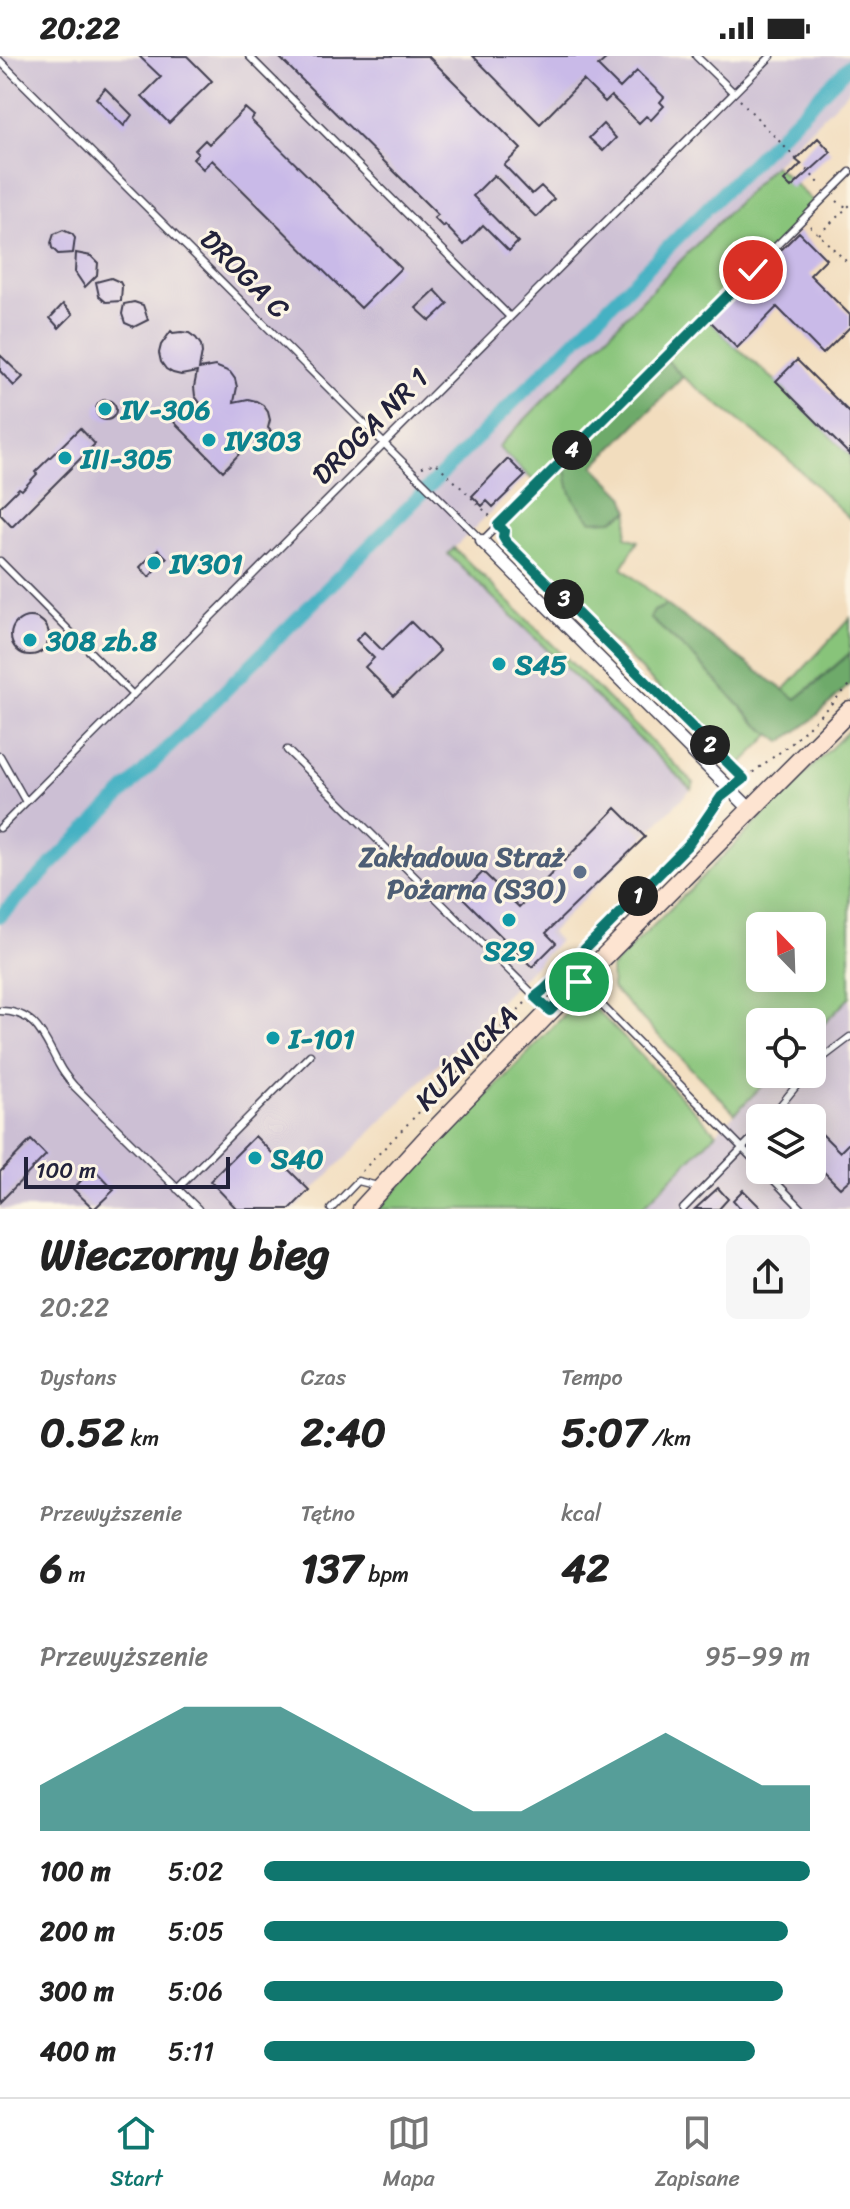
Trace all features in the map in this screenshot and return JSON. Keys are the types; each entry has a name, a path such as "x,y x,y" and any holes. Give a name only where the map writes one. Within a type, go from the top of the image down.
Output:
{"street":[{"path":"482,541 750,809"},
{"name":"KUŹNICKA","path":"362,1209 550,1011 850,710"}],"lane":[{"path":"249,56 510,317"},
{"path":"696,56 734,93"},
{"name":"DROGA NR 1","path":"0,828 771,56"},
{"name":"DROGA C","path":"0,61 482,541"},
{"path":"482,541 850,172"},
{"path":"0,561 133,695"},
{"path":"287,750 550,1011"},
{"path":"0,756 26,802"},
{"path":"579,982 746,1151"},
{"path":"0,1011 31,1020 44,1034 61,1069 74,1086 198,1209"},
{"path":"826,1055 850,1037"},
{"path":"177,1189 310,1055"},
{"path":"781,1104 795,1088"},
{"path":"683,1209 746,1145"},
{"path":"331,1209 358,1181 382,1187"},
{"path":"778,1184 802,1209"},
{"path":"788,1209 795,1201"}],"path":[{"path":"734,93 829,193 842,205 849,206"},
{"path":"818,235 849,206"},
{"path":"803,219 850,265"},
{"path":"410,470 436,463 504,531 506,542 744,779"},
{"path":"358,1181 363,1170 526,1003 544,990 688,845 721,797 792,743 850,685"}],"shaded area":[{"path":"0,56 850,56 850,89 498,446 528,475 448,554 691,789 551,932 559,941 295,1209 0,1209"},
{"path":"850,997 850,1209 641,1209 760,1088 826,1088 826,1022"}],"green space":[{"path":"774,165 788,177 786,183 790,186 795,184 817,205 706,317 850,455 850,519 787,458 683,377 665,358 565,458 612,520 629,511 626,537 638,541 622,568 667,605 654,611 651,619 695,658 757,724 771,734 738,767 508,537 508,514 538,485 498,447"},
{"path":"665,358 683,377 594,466 624,496 629,511 612,520 592,521 571,493 565,458"},
{"path":"454,548 694,783 691,789 448,554"},
{"path":"667,605 796,699 850,653 850,684 810,722 781,742 757,724 695,658 650,618 654,611"},
{"path":"850,618 850,653 796,699 784,690"},
{"path":"850,729 850,997 826,1022 826,1008 746,1008 746,1088 760,1088 735,1113 612,988 611,968"},
{"path":"589,1002 716,1133 641,1209 378,1209 574,1005"}],"building":[{"path":"139,56 187,56 212,81 169,123 142,96 161,77"},
{"path":"278,56 428,56 521,149 504,165 532,194 541,186 554,199 536,217 494,175 473,196 518,242 509,251 483,225 464,245 434,218 438,215"},
{"path":"473,56 609,56 598,66 620,88 637,71 664,97 660,102 664,106 651,120 646,116 639,123 611,96 605,102 583,80 540,124"},
{"path":"105,88 132,115 124,126 96,98"},
{"path":"245,108 254,116 251,120 401,268 361,308 212,160 203,169 193,159 198,153 195,150 205,140 209,144"},
{"path":"603,124 616,138 603,151 589,138"},
{"path":"818,138 831,152 791,188 784,181 801,164 796,160"},
{"path":"63,230 75,238 73,253 58,254 52,248 54,234"},
{"path":"799,232 826,259 810,275 850,315 850,327 823,354 777,307 737,348 710,321"},
{"path":"76,253 91,256 98,263 97,275 85,287 75,272"},
{"path":"111,278 122,286 121,301 106,302 99,296 96,282"},
{"path":"435,290 448,304 430,321 416,308"},
{"path":"134,302 143,305 148,320 134,327 125,323 122,314 124,304"},
{"path":"63,304 73,314 59,328 50,318"},
{"path":"171,331 189,333 196,338 202,353 199,369 215,366 230,372 237,387 234,402 256,401 268,412 268,428 271,431 257,440 232,446 240,453 223,471 172,420 181,411 186,417 200,403 194,387 197,372 173,373 161,362 161,345"},
{"path":"0,355 23,377 14,386 0,371"},
{"path":"797,360 850,413 850,455 776,381"},
{"name":"IV-306","path":"106,400 113,403 116,410 113,417 106,420 99,417 96,410 99,403"},
{"path":"80,428 95,444 12,527 0,514 0,507 19,488 22,490 37,474 35,472"},
{"path":"508,459 525,476 493,507 487,501 482,506 472,496"},
{"name":"IV301","path":"158,549 167,558 149,577 140,567"},
{"name":"308 zb.8","path":"30,617 43,623 49,636 43,649 30,655 17,649 11,636 17,623"},
{"path":"411,622 440,651 394,696 365,667 374,658 356,640 364,632 382,650"},
{"name":"Zakładowa Straż Pożarna (S30)","path":"616,808 645,837 546,933 556,943 532,967 460,895 483,872 519,907"},
{"name":"S40","path":"255,1136 309,1190 290,1209 237,1209 210,1181"},
{"path":"826,1138 840,1152 850,1142 850,1179 840,1188 826,1174"},
{"path":"31,1140 46,1155 0,1202 0,1172"},
{"path":"93,1168 114,1190 94,1209 73,1189"},
{"path":"718,1188 728,1199 719,1209 695,1209"},
{"path":"743,1190 762,1209 741,1209 733,1200"}],"waterway":[{"path":"0,916 850,65"}],"place":[{"name":"IV-306","path":"105,409"},
{"name":"IV303","path":"209,440"},
{"name":"III-305","path":"65,458"},
{"name":"IV301","path":"154,563"},
{"name":"308 zb.8","path":"30,640"},
{"name":"S45","path":"499,664"},
{"name":"Zakładowa Straż Pożarna (S30)","path":"580,872"},
{"name":"S29","path":"509,920"},
{"name":"I-101","path":"273,1038"},
{"name":"S40","path":"255,1158"}],"route":[{"path":"579,982 550,1011 535,997 688,845 721,797 744,779 506,542 504,531 498,525 753,270"}]}
